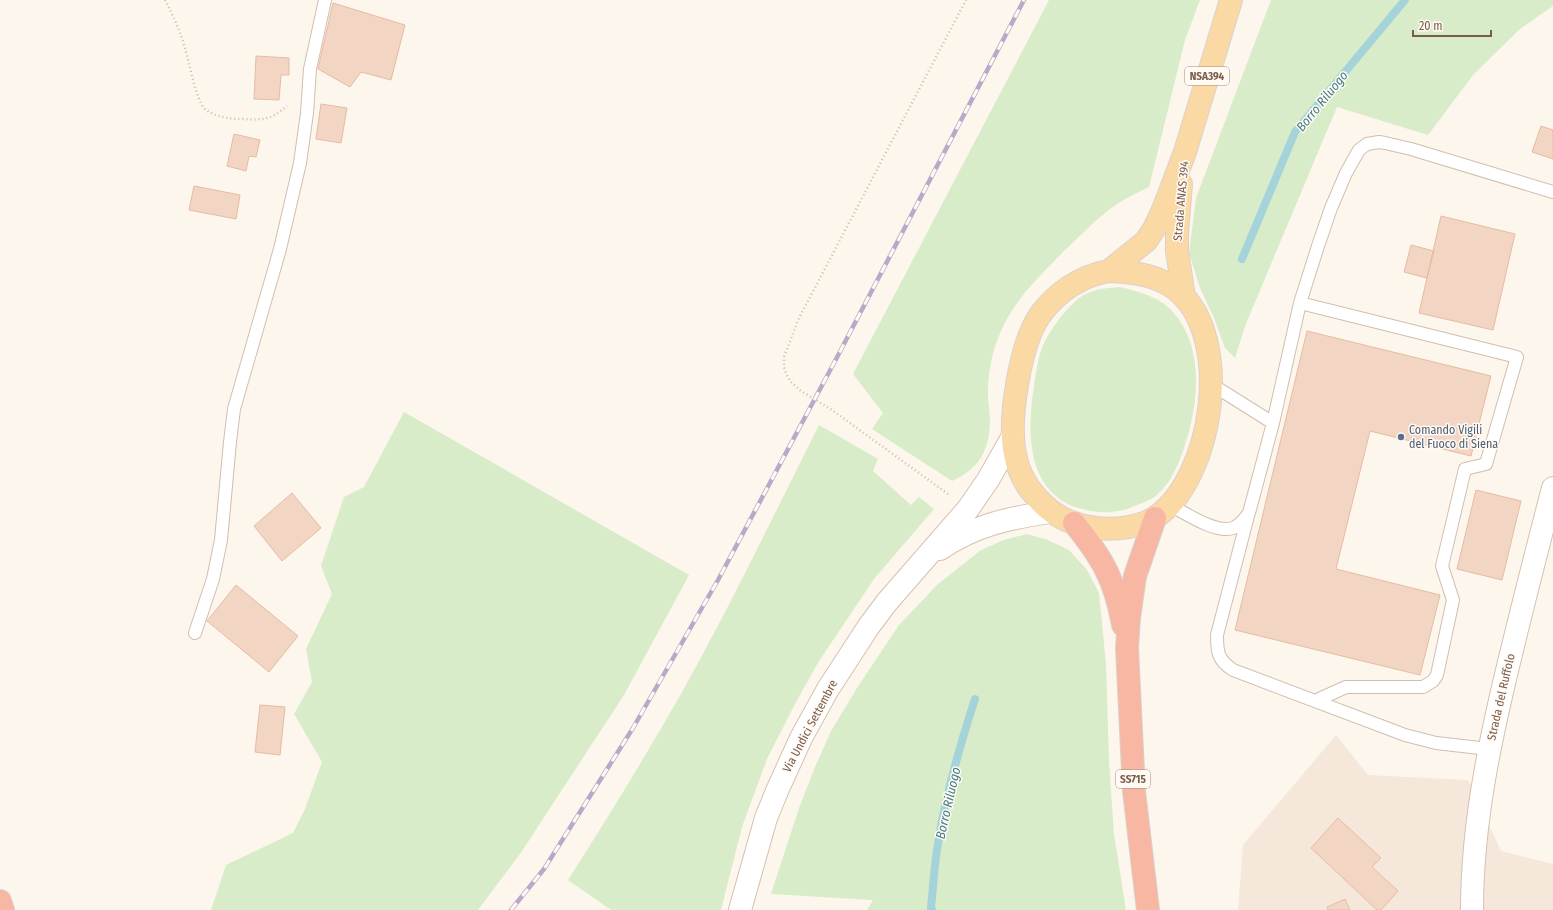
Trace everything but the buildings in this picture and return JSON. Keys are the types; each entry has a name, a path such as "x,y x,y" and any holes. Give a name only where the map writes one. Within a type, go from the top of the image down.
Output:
{"highway":[{"name":"SS715","path":"1148,910 1134,791 1127,648 1130,611 1136,576 1162,511"},
{"name":"SS715","path":"1074,524 1098,554 1109,574 1116,594 1127,648"},
{"path":"0,901 3,910"}],"main road":[{"name":"Strada ANAS 394","path":"1109,271 1146,241 1154,229 1185,152 1231,0"},
{"name":"Strada ANAS 394","path":"1184,296 1177,251 1177,234 1179,200 1185,152"},
{"name":"Strada ANAS 394","path":"1109,271 1138,274 1160,280 1173,287 1184,296 1203,330 1211,366 1211,384 1208,421 1200,448 1183,488 1162,511 1132,526 1114,528 1088,527 1074,524 1050,512 1037,498 1022,476 1014,453 1013,436 1018,382 1024,354 1035,325 1049,305 1069,286 1086,276 1109,271"},
{"name":"Via Undici Settembre","path":"740,910 766,818 801,738 828,689 864,632 887,602 968,509 988,480 1013,436"},
{"name":"Strada del Ruffolo","path":"1472,910 1475,839 1489,749 1553,488"},
{"name":"Via Undici Settembre","path":"920,564 960,537 986,525 1002,520 1050,512"}],"lane":[{"path":"195,632 213,578 221,540 234,409 280,249 300,163 307,113 310,69 325,0"},
{"path":"1489,749 1436,743 1405,735 1317,700 1233,670 1220,659 1217,635 1272,422 1300,303 1331,208 1350,164 1359,150 1367,144 1379,142 1410,149 1553,192"},
{"path":"1300,303 1517,357 1486,464 1465,469 1442,566 1453,600 1437,675 1433,681 1423,687 1346,687 1317,700"},
{"path":"1211,384 1272,422"},
{"path":"1162,511 1189,516 1220,528 1232,528 1241,523 1249,513"}],"path":[{"path":"165,0 175,19 185,48 198,96 204,108 217,115 230,119 269,119 290,104"},
{"path":"966,0 798,320 784,357 784,366 786,374 801,391 832,410 968,509"}],"shaded area":[{"path":"1336,735 1368,775 1468,780 1501,851 1553,864 1553,910 1238,910 1243,845"}],"green space":[{"path":"1049,0 1200,0 1185,40 1149,187 1132,195 1110,209 1094,222 1038,278 1015,306 1000,334 991,363 988,390 990,422 985,450 976,465 952,481 872,429 883,413 853,374"},
{"path":"1271,0 1553,0 1553,6 1520,29 1473,75 1428,135 1337,107 1245,326 1235,358 1225,348 1214,318 1200,288 1189,253 1196,198"},
{"path":"1120,287 1146,294 1159,300 1169,308 1181,323 1189,339 1194,357 1196,394 1189,431 1182,454 1174,472 1163,489 1151,499 1127,509 1112,512 1096,512 1066,503 1052,492 1042,478 1035,462 1031,444 1030,424 1032,405 1036,370 1040,353 1047,337 1059,319 1079,298 1084,295 1099,290"},
{"path":"404,412 689,575 624,695 520,854 478,910 211,910 226,865 293,833 305,809 322,762 294,714 312,682 306,649 332,594 321,566 344,497 364,487"},
{"path":"819,425 878,459 873,471 911,505 919,497 934,509 874,579 819,661 795,704 767,759 742,827 721,910 611,910 568,880 626,788 681,694 734,594"},
{"path":"1027,534 1048,540 1069,550 1087,570 1099,593 1106,664 1109,762 1114,834 1126,910 867,910 873,900 771,894 799,808 831,731 857,688 899,625 938,584 981,550 1004,540"}],"waterway":[{"name":"Borro Riluogo","path":"1242,259 1295,132 1405,0"},
{"name":"Borro Riluogo","path":"932,910 935,864 940,831 958,754 975,699"}],"railway":[{"path":"511,910 544,869 633,728 718,580 834,363 1024,0"}],"place":[{"name":"Comando Vigili del Fuoco di Siena","path":"1401,437"}]}
